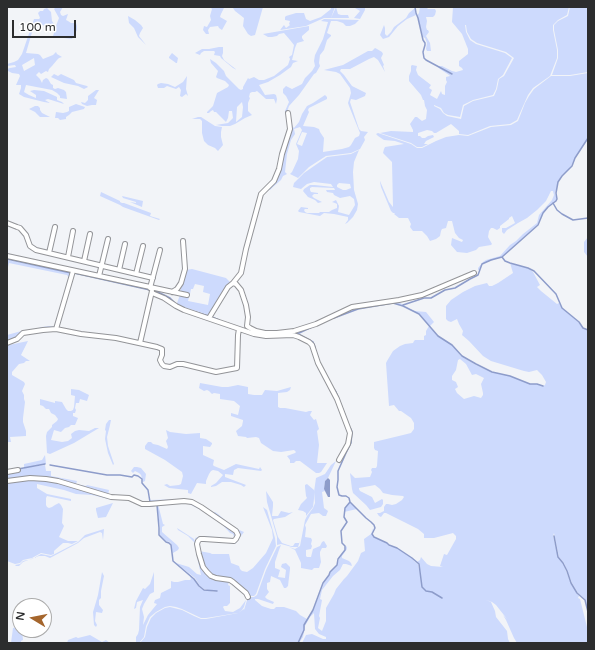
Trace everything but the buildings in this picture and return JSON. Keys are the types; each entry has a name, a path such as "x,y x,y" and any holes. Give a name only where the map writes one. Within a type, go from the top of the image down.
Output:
{"street":[{"path":"209,318 228,287 241,273 261,194 274,181 279,169 290,129 288,113"},
{"path":"7,224 20,228 26,235 28,243 36,250 154,278"},
{"path":"49,253 55,227"},
{"path":"68,257 72,232"},
{"path":"84,262 90,234"},
{"path":"99,276 108,239"},
{"path":"172,292 177,289 182,280 185,269 183,241"},
{"path":"119,270 125,244"},
{"path":"136,274 143,246"},
{"path":"140,343 152,293 151,288 160,250"},
{"path":"7,256 187,295"},
{"path":"56,330 73,271"},
{"path":"233,283 236,284 241,290 246,305 248,317 247,326 256,331 265,333 294,331 316,324 352,307 422,295 474,273"},
{"path":"152,293 164,298 184,310 260,336 293,335 312,345 318,363 337,399 350,433 348,444 339,460"},
{"path":"7,343 17,339 23,333 56,330 140,343 162,349 160,360 166,367 183,364 216,372 237,368 239,329"},
{"path":"7,472 18,470"},
{"path":"7,481 30,478 58,481 111,497 129,498 142,504 184,500 192,502 236,531 238,535 234,541 200,539 197,544 203,567 211,576 230,580 246,593 248,597"}],"shaded area":[{"path":"63,7 60,12 61,15 63,16 68,14 66,20 71,23 76,23 77,30 72,39 53,36 53,31 35,22 26,53 38,54 43,59 53,55 56,52 62,57 57,60 48,72 46,71 41,74 39,72 36,75 42,83 46,78 53,85 53,88 64,90 66,92 67,99 60,98 57,93 52,90 26,85 24,92 36,98 36,95 30,91 44,91 57,97 57,100 64,104 48,99 45,100 50,103 44,102 24,97 19,94 21,85 16,85 20,76 19,74 8,71 7,69 16,67 15,65 7,66 7,64 18,60 22,54 34,19 40,18 38,13 40,11 47,8 51,12 52,21 56,26 59,18 54,9","holes":["34,58 35,65 24,71 22,65"]},
{"path":"210,7 224,8 220,17 227,21 222,30 218,26 210,27 208,30 209,34 206,34 203,30 204,26 207,27 211,20 210,16 212,9"},
{"path":"263,7 255,35 251,36 248,34 243,26 244,18 235,11 233,8"},
{"path":"331,7 335,7 331,18 324,18 306,26 280,30 284,25 286,28 290,25 290,21 285,20 286,16 296,13 304,13 306,19 310,21 321,17 331,9"},
{"path":"336,7 338,14 348,15 349,18 331,18"},
{"path":"365,7 360,19 354,18 360,11 355,8"},
{"path":"420,7 435,9 436,11 433,17 426,17 426,27 429,32 426,36 430,43 431,51 427,51 426,49 427,43 423,37 417,16"},
{"path":"453,7 569,7 567,15 553,25 557,58 550,76 533,88 528,95 517,120 510,124 490,126 468,135 459,134 459,131 451,124 436,133 427,130 418,133 418,136 425,138 433,135 434,137 426,141 424,144 428,144 422,147 417,147 411,143 380,133 391,131 413,132 410,124 415,117 422,121 426,119 427,110 424,100 409,81 412,65 417,66 416,70 418,75 431,85 429,88 432,90 430,95 437,99 441,91 442,94 445,95 445,86 447,82 446,77 450,76 437,66 442,66 456,72 463,70 459,66 459,61 468,54 468,49 462,34 452,22","holes":["466,25 467,32 471,39 477,43 506,52 514,58 504,76 499,79 494,96 473,101 464,106 461,119 447,116 434,105 441,108 444,113 448,115 460,117 463,105 473,100 493,95 498,79 503,75 512,58 505,53 476,44 470,40 466,32"]},
{"path":"570,7 588,7 588,72 570,75 552,75 558,58 554,25 558,21 568,16"},
{"path":"415,8 416,15 407,19 398,26 389,37 383,39 380,35 384,25 385,34 387,36 394,27 406,18"},
{"path":"128,16 135,20 143,28 139,36 146,45 138,37 134,28 129,23"},
{"path":"324,19 359,20 350,26 346,26 337,21 331,21 327,33 331,36 327,40 324,50 320,55 320,66 289,106 287,120 285,111 289,102 283,93 283,89 286,86 292,89 302,84 315,66 315,55 323,39 328,22 321,21"},
{"path":"309,26 309,30 302,36 304,41 297,43 295,48 292,60 298,61 293,63 291,67 280,75 259,85 265,95 276,95 276,104 274,99 266,99 257,91 252,92 250,93 249,97 248,111 252,115 230,126 216,125 228,123 233,118 232,111 229,111 226,122 213,110 207,113 213,106 217,93 229,85 225,81 216,77 218,71 211,63 210,59 224,71 226,76 241,90 243,89 248,78 254,77 259,80 264,80 274,76 288,65 290,59 289,57 292,55 294,45 290,40 284,33 272,37 268,37 263,34","holes":["242,102 242,117 236,122 237,107"]},
{"path":"223,47 222,56 224,60 237,70 233,68 221,58 220,56 214,55 214,51 204,51 200,55 195,53 202,49"},
{"path":"375,48 382,52 383,54 381,58 385,72 378,60 374,57 350,69 341,69 340,71 352,86 366,93 365,96 356,100 351,99 350,102 359,129 361,131 368,132 364,137 365,140 360,149 351,153 326,156 309,167 298,178 290,174 298,159 299,151 296,144 302,130 300,127 294,129 295,134 291,140 287,154 285,172 287,174 283,176 281,180 270,190 267,189 274,181 291,122 294,128 299,122 307,106 325,95 327,99 309,108 309,112 303,126 319,129 324,138 323,152 349,147 355,138 359,136 360,133 348,103 351,93 350,88 340,74 324,70 343,65 368,51 372,51","holes":["302,132 307,133 302,146 297,144"]},
{"path":"172,53 178,58 177,63 169,58"},
{"path":"588,73 588,138 571,166 561,176 555,193 557,199 556,201 543,213 537,225 502,257 482,264 478,270 483,262 500,256 510,245 537,223 539,215 552,200 554,195 553,191 551,191 546,201 537,210 507,230 504,234 502,232 502,228 506,228 515,223 512,216 497,230 491,228 488,237 492,244 491,245 479,247 476,250 467,253 457,252 451,245 452,238 462,242 463,240 455,233 452,221 448,221 446,228 442,229 440,236 430,241 422,231 413,231 410,227 411,224 408,218 399,218 391,211 380,181 389,202 393,207 392,162 383,153 385,147 404,144 384,140 376,134 378,133 411,144 417,148 422,148 446,137 459,135 468,136 491,127 511,125 518,121 525,103 534,89 551,76 570,76"},
{"path":"54,74 58,76 61,74 74,80 76,83 88,87 84,89 64,83 51,77"},
{"path":"187,76 186,89 188,96 186,94 182,97 180,96 181,90 179,87 176,89 167,86 164,88 158,88 157,85 161,83 175,87 183,82"},
{"path":"96,90 99,90 94,98 97,100 96,105 87,106 82,104 81,102 85,103 88,100 88,96"},
{"path":"76,104 85,107 84,109 72,112 66,117 66,119 60,120 55,118 56,112 67,112 69,111 69,107"},
{"path":"38,106 42,113 50,117 40,117 29,109"},
{"path":"201,117 215,126 222,127 221,137 223,145 218,151 204,141 202,121 200,119 192,119"},
{"path":"359,150 354,162 353,172 354,190 358,204 357,210 353,217 345,224 348,217 324,213 320,216 299,212 298,211 301,207 308,208 304,210 307,213 329,212 337,208 337,204 332,202 336,200 339,206 338,212 349,215 355,205 354,199 350,196 340,198 333,193 327,192 326,190 335,190 334,188 312,187 310,188 311,192 318,194 314,194 312,196 322,202 318,203 308,197 303,191 310,185 333,187 331,184 314,182 307,184 301,189 293,187 294,183 304,173 327,157 351,154","holes":["339,183 350,184 351,188 346,190 337,187"]},
{"path":"101,192 122,203 151,213 150,216 160,219 159,220 123,207 100,196"},
{"path":"122,196 143,201 142,207 130,202 136,202 123,198"},
{"path":"588,237 588,257 584,252 584,242"},
{"path":"7,260 71,273 70,280 67,275 9,263 7,271"},
{"path":"510,263 528,268 533,272 540,285 537,287 557,304 559,303 562,308 588,331 588,610 585,599 578,593 572,583 564,563 559,557 554,533 553,536 558,557 563,563 571,584 579,596 578,598 580,599 588,631 588,643 517,643 503,615 507,619 496,605 492,602 486,600 491,602 496,617 507,631 510,643 302,643 306,635 312,634 326,639 326,637 319,634 315,629 314,613 305,626 303,637 299,643 140,643 145,637 151,618 165,608 170,607 182,610 201,619 238,613 244,610 248,597 254,597 257,595 266,570 277,547 281,545 275,562 275,568 280,570 278,577 285,578 286,570 281,567 282,564 286,563 290,567 288,586 284,588 280,580 271,576 270,582 267,583 267,589 269,592 265,597 274,602 273,604 258,599 255,600 262,606 271,609 276,607 284,607 296,611 307,619 313,611 324,583 330,572 337,565 346,546 347,547 342,558 349,561 352,566 343,564 340,570 322,590 318,628 322,631 326,621 326,608 336,589 358,561 361,553 365,551 364,539 371,534 374,526 372,534 373,537 387,543 389,546 397,548 412,558 417,562 421,557 431,566 443,567 440,566 444,554 447,555 456,539 456,536 453,533 434,538 424,538 424,534 418,529 386,513 384,513 381,517 379,516 377,513 384,511 386,504 396,504 402,500 404,497 403,496 383,493 375,485 359,488 360,491 372,497 375,503 382,499 383,500 381,507 370,510 353,493 350,473 355,478 370,477 372,468 376,468 377,466 378,451 374,448 374,442 411,433 414,429 414,423 411,418 399,411 394,405 389,406 386,363 393,351 400,346 413,343 415,340 424,340 424,336 426,335 426,331 429,326 438,336 452,345 461,356 476,365 492,372 510,376 530,384 545,385 546,382 537,370 529,372 524,371 491,361 483,356 462,335 463,331 457,319 451,322 446,319 446,306 451,300 463,292 475,286 487,283 489,286 492,286 498,283 513,273","holes":["460,359 466,364 472,375 476,374 484,378 481,384 483,393 481,398 474,396 464,399 455,389 458,387 456,382 452,380 452,376 456,370 458,360","412,558 419,564 420,575 418,564"]},
{"path":"192,269 226,278 230,282 223,290 209,315 180,306 177,303 180,295 189,297 188,301 208,305 210,294 203,292 204,286 195,284 193,289 191,289 190,294 180,292 186,270"},
{"path":"397,301 415,311 426,312 434,322 430,326 419,314 411,310 403,305 393,303 358,309 330,319 297,334 314,343 318,359 313,344 299,336 260,335 237,328 211,317 255,333 246,329 247,323 247,326 250,328 265,333 294,332 352,308"},
{"path":"49,326 56,327 23,332 16,338 7,342 7,335"},
{"path":"28,341 21,355 30,361 19,364 12,372 12,375 25,384 22,391 25,402 23,422 26,436 10,437 11,442 7,442 7,344 9,345"},
{"path":"200,383 222,387 238,385 248,387 248,394 254,395 262,395 265,390 277,391 291,387 287,392 278,393 278,407 306,412 312,411 310,415 314,420 316,419 319,429 317,431 319,445 317,463 327,463 321,472 316,473 300,461 290,463 287,456 295,453 296,452 294,450 281,452 273,451 261,443 259,438 238,436 236,431 242,426 243,420 231,416 231,413 238,415 240,406 234,401 220,399 220,394 212,394 207,390 204,391 199,388"},
{"path":"330,384 336,392 352,432 351,442 351,433 338,398"},
{"path":"71,389 79,390 89,395 87,401 80,399 79,403 76,403 76,410 75,413 73,413 73,416 78,418 75,425 65,428 61,432 54,430 51,440 62,442 68,441 72,438 71,434 75,431 89,431 99,428 74,443 50,454 47,453 47,432 58,419 49,409 46,409 40,405 40,399 55,403 55,401 62,402 68,411 71,411 74,407 75,396 71,395"},
{"path":"109,420 111,420 107,437 113,465 108,453 105,439 106,424"},
{"path":"166,430 186,434 200,433 200,438 206,439 212,443 210,447 203,446 203,455 214,460 214,466 224,470 236,464 259,469 260,467 262,470 238,468 234,470 233,475 225,474 225,477 246,485 244,487 231,482 222,482 211,487 223,475 218,471 213,470 209,474 206,484 197,483 191,494 188,493 188,490 169,488 164,485 167,484 170,486 181,484 183,476 182,472 165,460 145,449 148,442 151,442 167,449 168,447 166,441 168,438"},
{"path":"45,455 46,464 24,468 24,464 42,460"},
{"path":"336,461 325,481 325,491 322,492 324,508 328,511 326,516 319,513 311,514 305,525 305,537 311,538 312,540 311,549 306,550 307,557 311,557 313,549 320,546 322,542 324,541 327,546 326,548 322,548 320,552 321,562 319,568 314,568 312,570 301,568 301,563 295,550 289,547 295,549 300,546 305,520 315,503 314,492 316,478 325,474 331,465"},
{"path":"45,465 46,471 51,471 51,476 77,481 76,484 109,490 108,495 47,478 7,481 7,473 20,470 7,472"},
{"path":"134,467 141,468 146,474 145,481 143,482 139,473 135,471 133,473 131,471"},
{"path":"328,478 330,480 330,497 328,497 324,489 325,481"},
{"path":"30,479 46,480 113,498 113,500 92,495 76,494 37,484 37,488 47,494 71,499 71,501 47,496 46,505 49,508 59,503 63,509 62,523 64,526 59,537 68,541 78,541 72,544 63,543 54,551 54,554 51,555 41,553 15,564 7,561 7,482"},
{"path":"307,484 314,490 314,499 313,507 306,516 306,513 298,510 307,498 305,485"},
{"path":"266,491 273,502 272,516 278,516 281,511 289,513 293,512 285,517 273,520 278,537 282,543 293,546 295,543 299,543 300,541 298,547 292,547 281,544 277,545 277,537 267,502"},
{"path":"188,499 213,513 215,512 237,529 244,532 236,543 229,543 234,542 238,535 192,502 151,502 150,500"},
{"path":"174,502 191,503 200,508 235,532 237,535 233,540 204,538 197,543 195,538 201,536 234,537 233,534 230,533 220,522 189,504 167,504 160,506 159,504"},
{"path":"350,502 357,509 344,512 345,509"},
{"path":"113,503 106,517 98,518 96,508"},
{"path":"158,504 163,524 165,525 162,527 162,532 179,548 173,553 174,561 170,542 166,541 160,535 157,505 144,507 143,505"},
{"path":"263,507 267,510 275,538 276,546 265,569 256,594 254,596 249,596 237,584 212,575 204,567 199,551 212,554 229,554 231,563 239,566 242,571 247,572 253,568 266,553 273,538 272,530"},
{"path":"177,528 194,539 207,573 237,585 247,597 235,585 229,582 230,603 223,607 225,611 233,612 240,608 246,600 244,607 238,613 201,618 176,607 165,607 150,617 146,626 144,637 139,643 136,643 136,637 139,630 140,607 143,600 137,602 136,608 134,609 136,601 143,588 145,589 150,584 154,572 154,592 150,594 142,609 144,617 143,625 148,615 157,604 154,603 155,600 160,598 161,593 171,588 171,581 178,582 190,580 189,574 199,587 204,590 218,592 204,589 195,578 176,563 189,567 197,574 201,575 194,542"},
{"path":"104,529 103,540 102,533 100,532 84,538 78,543 50,558 39,556 34,558 41,554 51,556 78,542 85,535"},
{"path":"30,560 23,562 19,566 15,565 20,564 23,561"},
{"path":"102,572 104,576 99,605 103,610 102,613 96,612 96,627 94,625 93,612"},
{"path":"90,635 102,642 106,640 110,643 67,643 68,640 76,637 78,638"},
{"path":"12,636 12,638 23,638 21,643 11,643"}],"waterway":[{"path":"415,7 425,43 423,52 424,58 452,74"},
{"path":"403,305 424,298 431,298 445,290 455,288 478,275 482,264 502,257 538,225 543,213 557,199 556,193 558,182 572,166 575,158 588,138"},
{"path":"553,203 557,210 573,220 588,218"},
{"path":"502,257 505,261 534,271 556,294 562,308 579,322 583,328 588,330"},
{"path":"7,259 71,273"},
{"path":"74,273 150,290"},
{"path":"154,290 170,298 176,304"},
{"path":"334,318 358,309 393,303 403,306 419,314 438,336 452,345 462,356 492,372 510,376 530,384 543,386"},
{"path":"192,311 209,316"},
{"path":"212,317 219,320"},
{"path":"297,334 312,327"},
{"path":"295,334 313,342 315,347"},
{"path":"334,389 345,415"},
{"path":"351,429 351,443 338,471 337,487 339,495 349,498 350,502 374,525 375,528 372,534 374,537 397,548 419,564 422,587 426,591 432,592 442,598"},
{"path":"18,469 45,464"},
{"path":"50,465 107,475 138,476 142,479 142,483 148,490 150,502"},
{"path":"298,643 304,630 304,625 313,610 323,583 330,572 337,565 338,559 345,550 345,546 342,543 341,531 347,522 344,517 345,508 350,502"},
{"path":"150,506 157,505 159,535 171,545 173,561 194,579 204,590 217,591"},
{"path":"554,536 558,557 563,563 571,583 577,593 585,600 588,612"}]}
